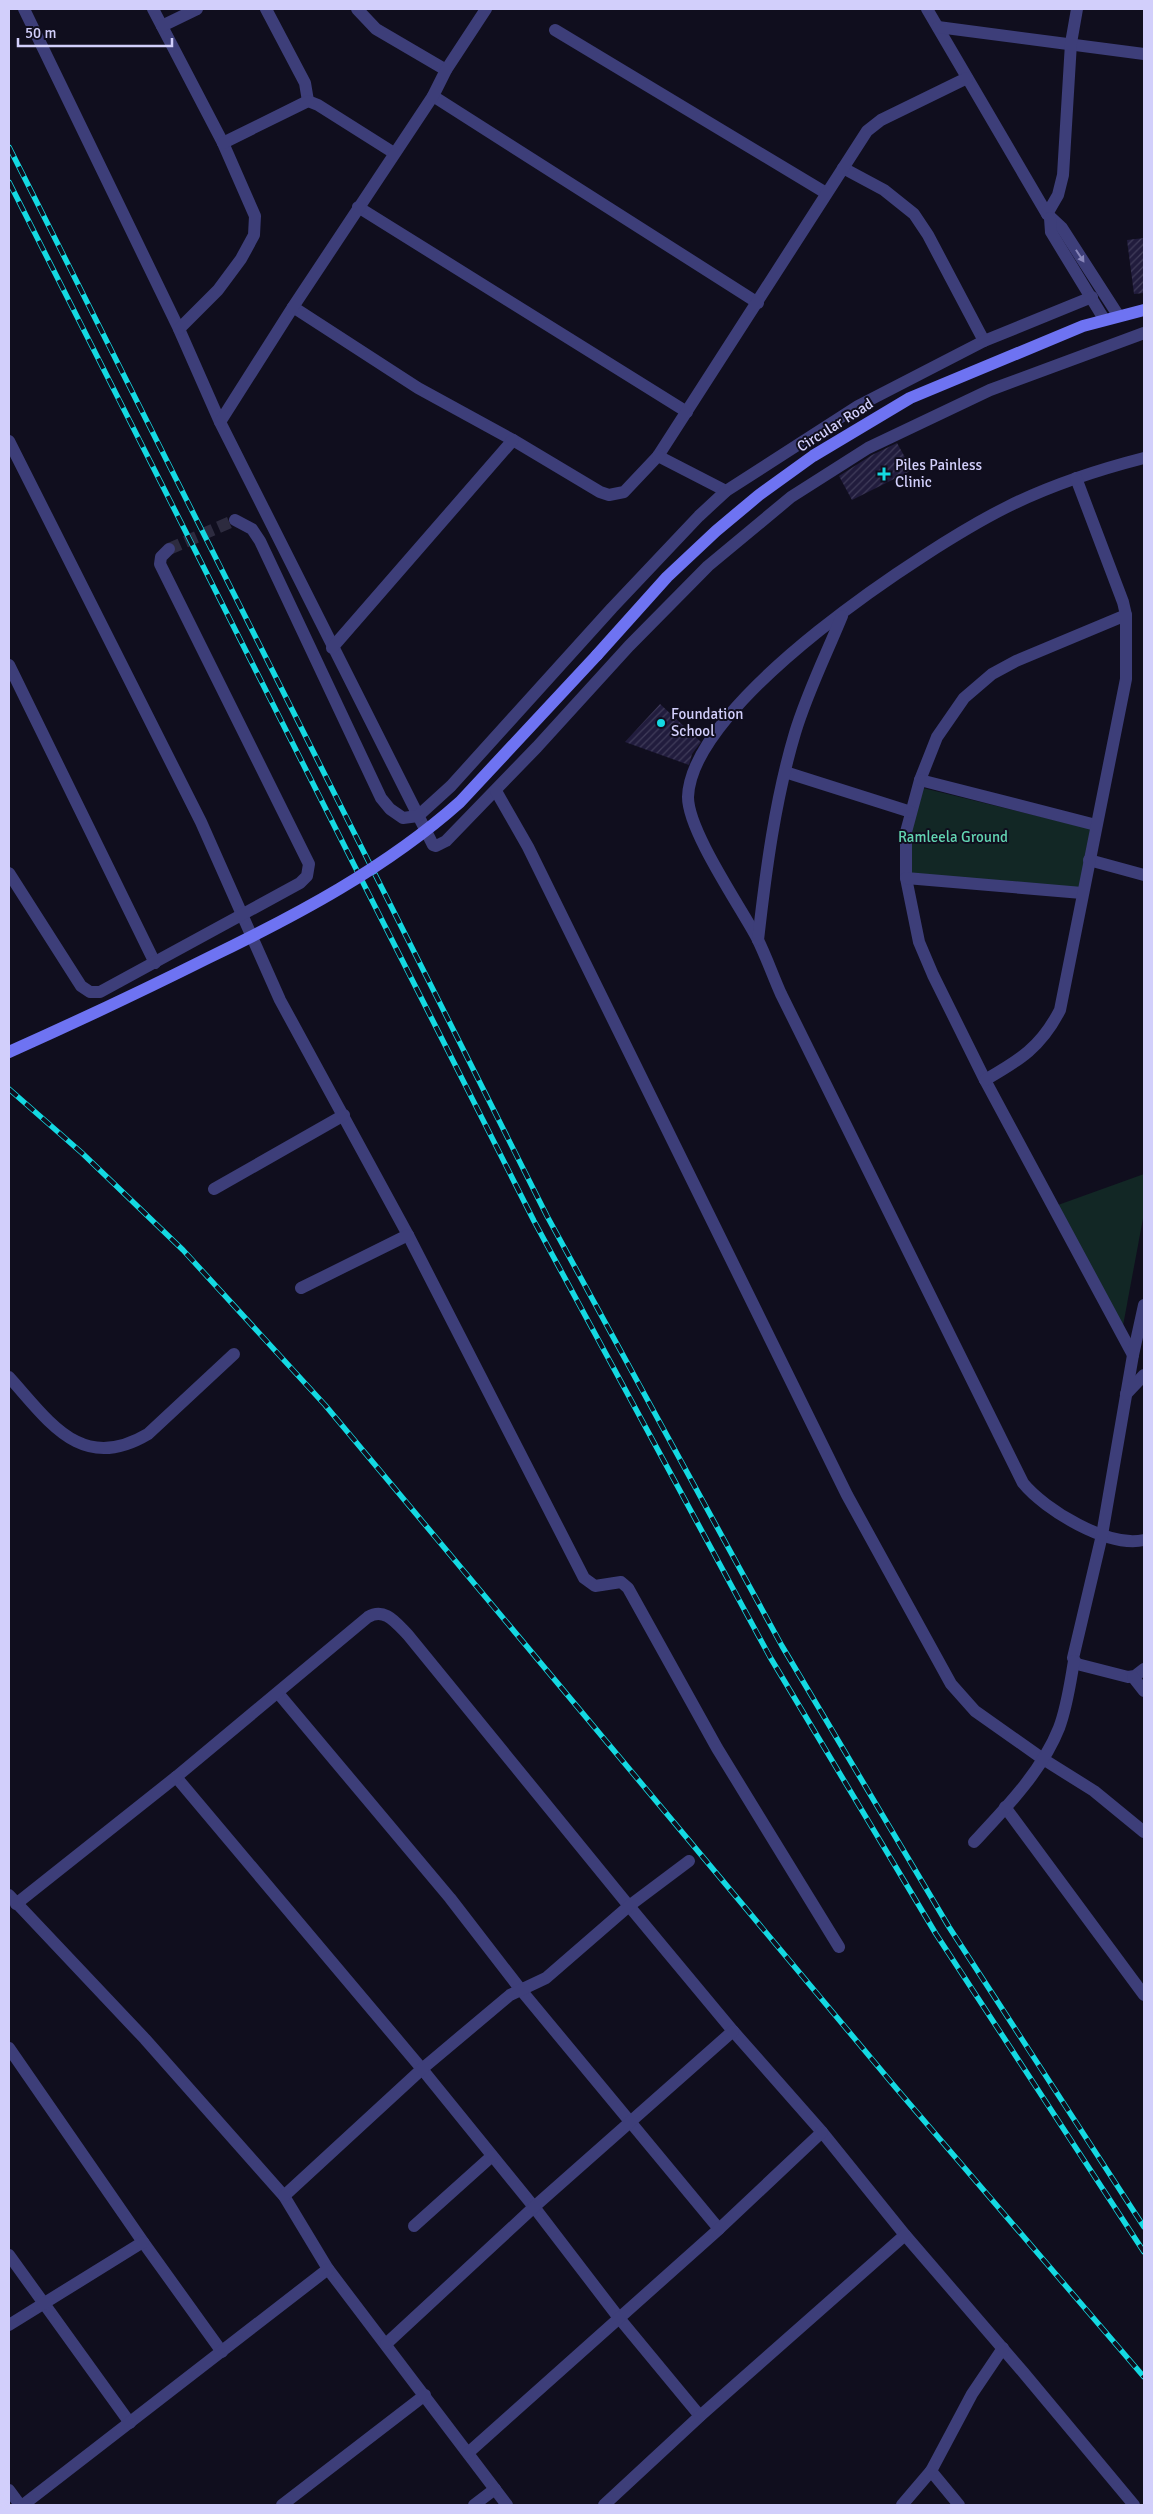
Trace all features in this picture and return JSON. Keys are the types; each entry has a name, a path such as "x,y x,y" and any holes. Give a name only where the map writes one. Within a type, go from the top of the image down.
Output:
{"main road":[{"name":"Circular Road","path":"9,1052 110,1006 338,891 436,824 460,802 668,577 716,530 759,495 813,456 910,398 1083,326 1118,315 1144,310"}],"street":[{"path":"24,9 179,329 220,422 332,648 433,845 440,846 496,791 629,646 708,566 792,497 868,448 990,390 1144,334"},
{"path":"153,9 223,144 255,216 254,235 242,259 218,290 179,329"},
{"path":"162,26 197,9"},
{"path":"266,9 306,83 308,101"},
{"path":"357,9 376,29 446,70"},
{"path":"220,422 358,207 433,96 446,70 486,9"},
{"path":"927,9 1048,216 1062,228 1118,315"},
{"path":"1077,9 1071,43 1063,175 1058,195 1048,216 1051,232 1104,319"},
{"path":"938,27 1144,54"},
{"path":"555,30 826,192"},
{"path":"293,307 418,388 513,440 591,488 609,495 624,492 658,456 758,303 858,143 873,125 968,78"},
{"path":"433,96 758,303"},
{"path":"223,144 308,101 318,105 394,153"},
{"path":"843,168 884,190 914,214 928,235 984,341"},
{"path":"358,207 686,412"},
{"path":"235,520 252,529 260,541 381,798 390,809 403,818 418,816 451,786 612,608 699,516 726,491 858,406 984,341 1092,297"},
{"path":"332,648 513,440"},
{"path":"9,441 192,805 280,1000 408,1235 584,1578 595,1586 621,1582 628,1588 717,1748 839,1947"},
{"path":"658,456 726,491"},
{"path":"1144,458 1076,478 1008,507 954,536 843,614 789,655 728,715 714,734 700,759 690,784 688,798 697,829 709,854 758,940 781,994 1022,1483 1031,1494 1054,1512 1102,1535 1125,1540 1144,1540"},
{"path":"985,1080 1029,1054 1051,1027 1060,1010 1126,679 1126,615 1123,602 1076,478"},
{"path":"9,873 85,990 100,992 242,916 300,883 307,876 309,864 160,564 162,557 169,549"},
{"path":"758,940 773,827 785,772 805,705 843,614"},
{"path":"1126,615 1016,661 992,674 975,687 960,703 937,737 920,780 906,832 906,878 919,942 933,975 985,1080 1133,1355"},
{"path":"9,665 155,963"},
{"path":"785,772 911,812"},
{"path":"920,780 1096,825"},
{"path":"496,791 528,847 847,1495 951,1684 964,1701 1043,1759 1094,1791 1144,1832"},
{"path":"1089,860 1144,874"},
{"path":"906,878 1082,892"},
{"path":"214,1189 344,1115"},
{"path":"300,1288 408,1235"},
{"path":"974,1842 1005,1808 1043,1759 1053,1742 1064,1715 1102,1535 1133,1355 1144,1306"},
{"path":"9,1377 68,1438 80,1445 111,1446 135,1441 148,1434 234,1354"},
{"path":"1126,1394 1144,1375"},
{"path":"507,2505 328,2269 284,2196 145,2039 12,1900 176,1777 368,1617 382,1613 389,1616 408,1635 629,1906 822,2132 905,2235 1003,2348 1134,2505"},
{"path":"1074,1661 1124,1677 1133,1677 1144,1669"},
{"path":"1133,1677 1144,1691"},
{"path":"278,1693 450,1898 521,1990 719,2229"},
{"path":"176,1777 422,2069 534,2207 619,2318 700,2416"},
{"path":"1005,1808 1144,1995"},
{"path":"284,2196 422,2069 510,1995 546,1978 629,1906 689,1861"},
{"path":"386,2344 534,2207 734,2031"},
{"path":"9,2048 143,2242 222,2352"},
{"path":"468,2453 719,2229 822,2132"},
{"path":"414,2226 492,2156"},
{"path":"604,2505 700,2416 905,2235"},
{"path":"9,2325 143,2242"},
{"path":"9,2255 130,2423"},
{"path":"9,2490 22,2505 328,2269"},
{"path":"902,2505 931,2471 972,2394 1003,2348"},
{"path":"282,2505 425,2395"},
{"path":"931,2471 959,2505"},
{"path":"474,2505 495,2489"}],"green space":[{"name":"Ramleela Ground","path":"923,788 1091,829 1079,888 908,874 910,832"},
{"path":"1144,1174 1144,1213 1122,1331 1058,1205"}],"building":[{"path":"1144,238 1144,293 1134,294 1127,240"},
{"path":"897,443 912,470 852,500 839,476 872,455"},
{"name":"Foundation School","path":"660,704 701,742 692,754 689,765 625,742"}],"tunnel":[{"path":"169,549 235,520"}],"railway":[{"path":"9,147 547,1216 782,1646 949,1927 1144,2227"},
{"path":"9,182 534,1221 770,1657 936,1934 1144,2252"},
{"path":"9,1089 82,1153 183,1250 325,1405 896,2088 1144,2377"}],"place":[{"name":"Piles Painless Clinic","path":"884,474"},
{"name":"Foundation School","path":"661,723"}]}
